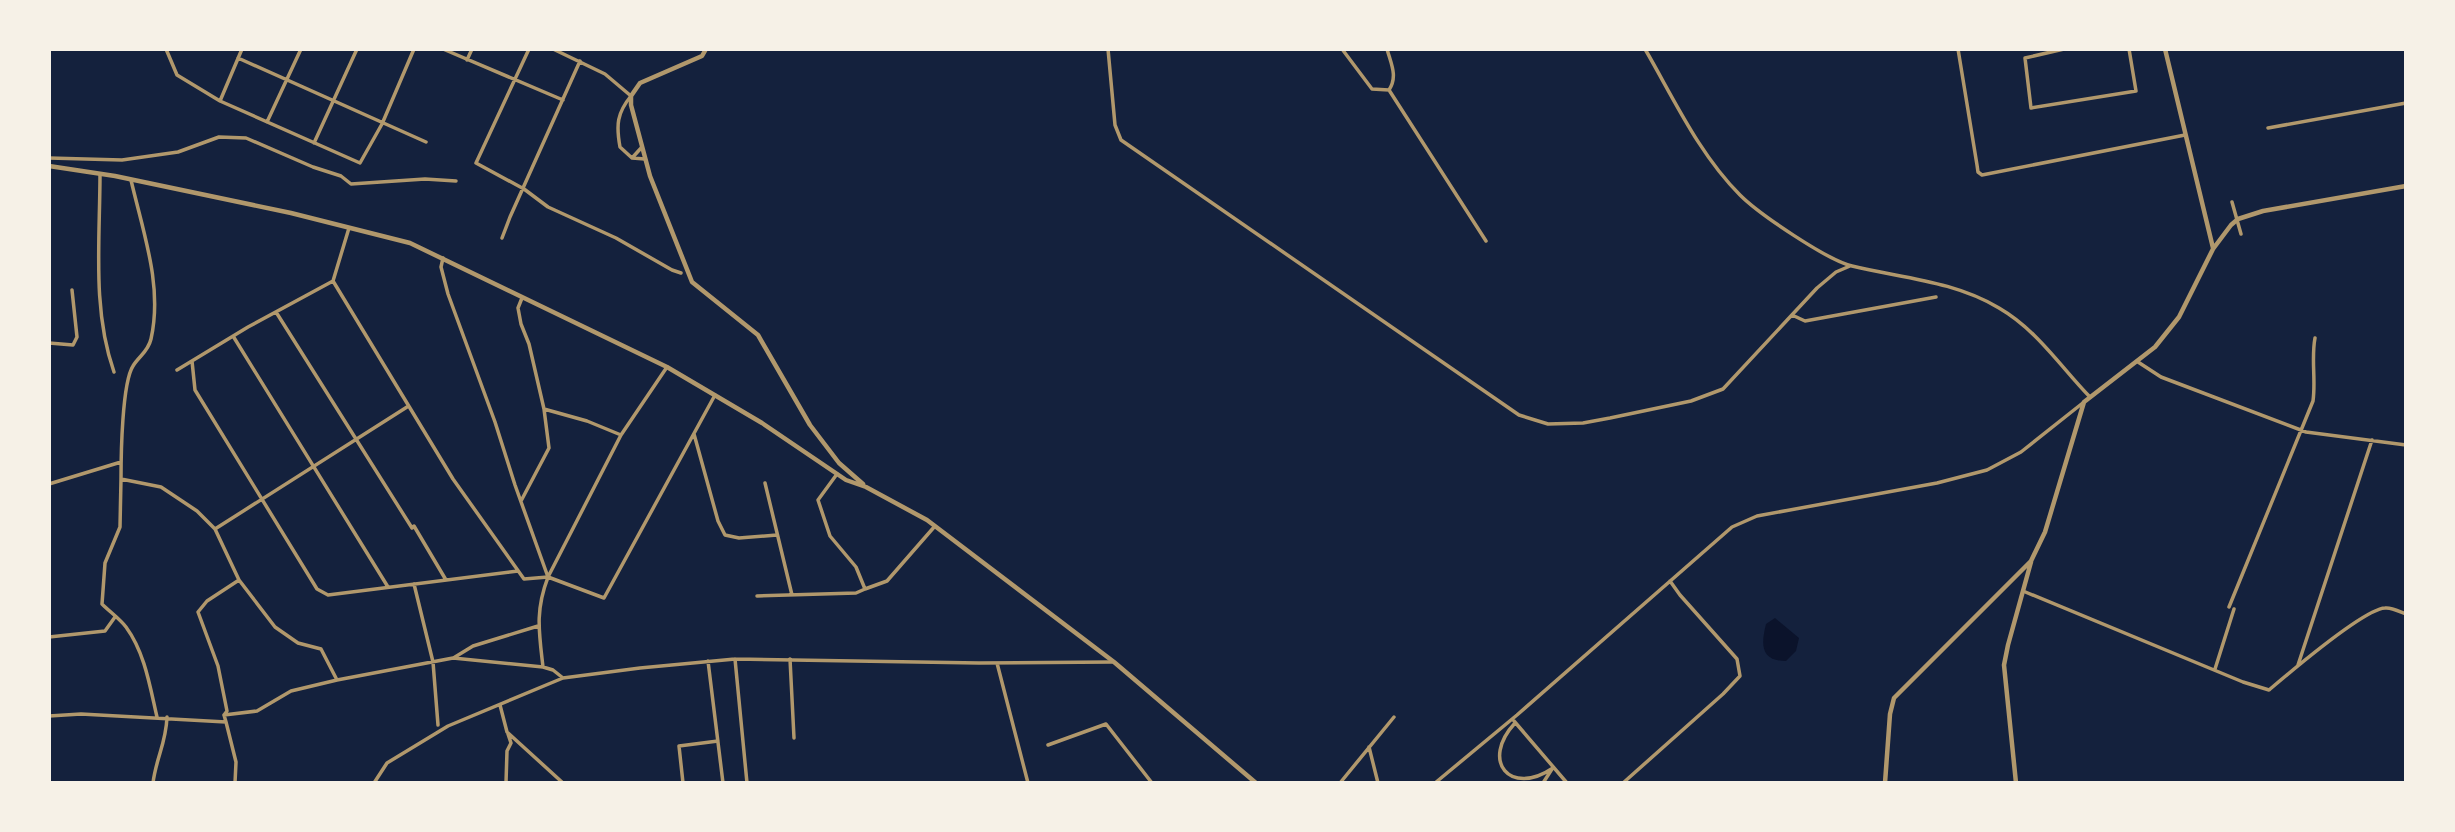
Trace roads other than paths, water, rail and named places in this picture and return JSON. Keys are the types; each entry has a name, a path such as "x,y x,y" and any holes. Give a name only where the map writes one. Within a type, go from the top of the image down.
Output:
{"street":[{"path":"166,49 177,75 220,101 360,163 382,124 414,49"},
{"path":"220,101 242,49"},
{"path":"267,122 301,49"},
{"path":"314,143 356,49"},
{"path":"443,49 563,100"},
{"path":"467,60 472,49"},
{"path":"529,49 476,163 524,188 548,207 616,238 681,273"},
{"path":"553,49 605,74 631,96 631,106 645,159 692,282 758,335 810,425 839,463 866,487"},
{"path":"645,159 632,158 620,147 617,123 621,109 640,83 702,56 706,49"},
{"path":"1108,49 1115,125 1121,140 1519,415 1533,420 1548,424 1583,423 1654,410 1711,395 1733,381 1828,278 1850,266"},
{"path":"1342,49 1372,89 1389,90"},
{"path":"1387,49 1394,74 1394,83 1389,90"},
{"path":"1644,49 1717,171 1759,211 1850,266 1941,284 1999,307 2042,342 2090,397"},
{"path":"1958,49 1978,172 1982,175 2185,135"},
{"path":"2064,49 2025,58 2031,108 2136,91 2129,49"},
{"path":"2165,49 2213,249"},
{"path":"238,58 426,142"},
{"path":"502,238 580,61"},
{"path":"1389,90 1486,241"},
{"path":"2267,128 2406,103"},
{"path":"49,158 122,160 178,152 219,137 246,138 341,176 351,184 425,179 456,181"},
{"path":"632,158 642,147"},
{"path":"49,166 291,213 410,243 667,367 846,480 866,487 935,526 1114,662 1256,783"},
{"path":"100,174 100,306 106,349 114,372"},
{"path":"131,180 152,268 156,300 151,342 133,366 127,385 121,462 120,527 105,563 102,604 125,625 135,642 148,677 157,717"},
{"path":"1434,783 1514,721 1717,537 1744,521 1765,514 1937,483 1987,470 2021,453 2155,347 2179,317 2213,249 2238,219 2263,211 2406,186"},
{"path":"2232,202 2241,234"},
{"path":"177,370 333,281 349,228"},
{"path":"443,258 441,267 447,294 495,422 548,577"},
{"path":"333,281 453,479 524,579 548,577 604,598 715,396"},
{"path":"49,343 73,345 77,337 72,290"},
{"path":"521,501 549,448 544,409 529,344 521,324 519,308 522,297"},
{"path":"1792,315 1805,321 1936,297"},
{"path":"276,312 446,580"},
{"path":"233,336 388,587"},
{"path":"2215,669 2232,608 2313,401 2315,388 2312,353 2315,338"},
{"path":"192,361 195,390 317,589 328,595 518,571"},
{"path":"2138,362 2161,377 2302,430 2406,445"},
{"path":"543,667 538,626 541,595 548,577 621,435 667,367"},
{"path":"2016,783 2004,666 2031,561 2045,532 2084,402"},
{"path":"215,529 407,407"},
{"path":"544,409 587,421 621,435"},
{"path":"694,434 718,521 725,535 739,538 777,535"},
{"path":"2297,667 2372,439"},
{"path":"49,484 121,462"},
{"path":"837,474 818,500 830,536 856,567 866,589"},
{"path":"121,479 161,487 197,512 215,529 239,580 275,627 298,643 321,649 337,680"},
{"path":"765,484 792,595"},
{"path":"757,596 856,593 887,581 935,526"},
{"path":"1885,783 1890,714 1895,698 2031,561"},
{"path":"235,783 236,762 224,715 227,711 218,666 198,612 207,601 239,580"},
{"path":"1623,783 1740,676 1737,659 1671,581"},
{"path":"414,584 433,662 438,725"},
{"path":"2023,591 2269,690 2370,613 2384,608 2406,614"},
{"path":"49,637 105,631 116,617"},
{"path":"453,658 473,646 538,626"},
{"path":"224,715 257,711 290,691 453,658 543,667 553,670 563,678"},
{"path":"374,783 387,763 448,726 563,678 735,659 1114,662"},
{"path":"735,659 747,783"},
{"path":"790,659 794,738"},
{"path":"708,662 723,783"},
{"path":"997,663 1028,783"},
{"path":"500,705 511,743 507,751 506,783"},
{"path":"49,716 157,717 226,722"},
{"path":"1340,783 1394,717"},
{"path":"153,783 166,738 167,718"},
{"path":"1514,721 1567,783"},
{"path":"1514,721 1499,749 1504,771 1524,779 1537,778 1553,768"},
{"path":"1048,745 1106,724 1152,783"},
{"path":"507,732 563,783"},
{"path":"683,783 679,746 718,741"},
{"path":"1369,747 1378,783"},
{"path":"1543,783 1553,768"}],"water":[{"path":"1775,618 1799,638 1796,651 1786,661 1771,658 1764,650 1766,624"}]}
